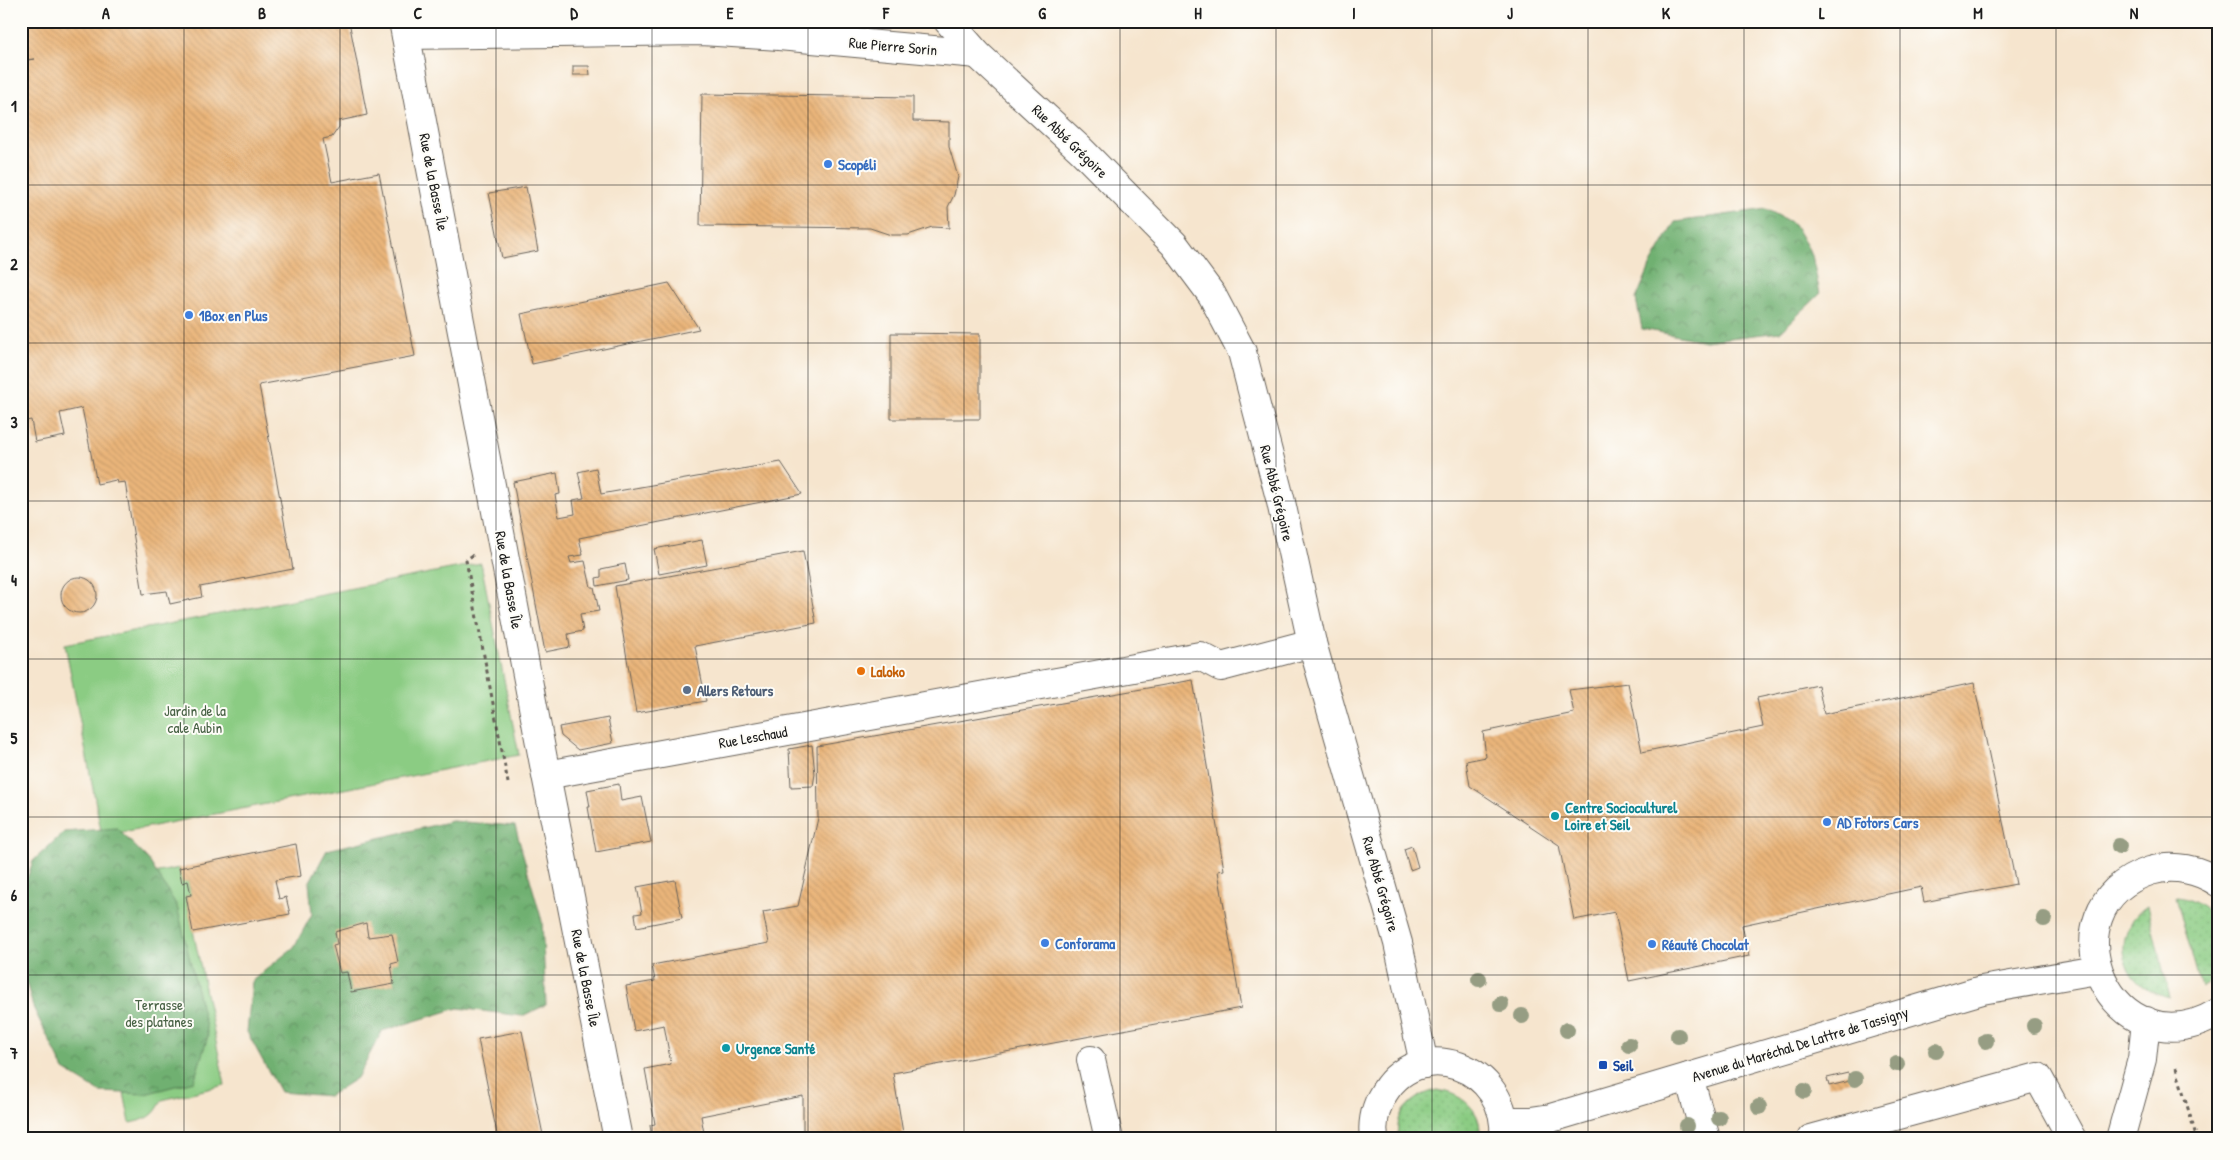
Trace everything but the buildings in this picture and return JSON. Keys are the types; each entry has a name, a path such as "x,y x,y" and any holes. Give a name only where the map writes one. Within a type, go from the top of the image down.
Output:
{"street":[{"name":"Rue Abbé Grégoire","path":"948,21 977,54 1081,150 1174,244 1212,295 1242,352 1281,502 1312,643 1398,943 1424,1064"},
{"name":"Rue Pierre Sorin","path":"404,28 702,31 781,28 977,54"},
{"name":"Rue de la Basse Île","path":"404,28 546,775 618,1139"},
{"name":"Rue Leschaud","path":"546,775 1200,656 1221,667 1312,643"},
{"path":"2219,883 2192,870 2166,868 2140,875 2123,885 2107,903 2097,924 2094,949 2097,970 2113,999 2130,1014 2162,1026 2184,1026 2201,1021 2219,1012"},
{"name":"Avenue du Maréchal De Lattre de Tassigny","path":"1504,1130 1531,1121 1551,1118 1982,990 2097,970"},
{"path":"2122,1136 2142,1059 2146,1021"},
{"path":"1091,1060 1109,1139"},
{"path":"1374,1139 1374,1120 1378,1104 1385,1091 1396,1079 1409,1070 1424,1064 1448,1063 1461,1066 1482,1078 1498,1098 1504,1130"},
{"path":"1689,1077 1706,1139"},
{"path":"1811,1139 2038,1077 2072,1139"}],"path":[{"path":"502,538 466,560 508,783"},
{"path":"2176,1068 2197,1139"}],"green space":[{"path":"1766,209 1794,224 1812,255 1820,294 1780,332 1705,341 1642,329 1636,299 1651,264 1675,222"},
{"name":"Jardin de la cale Aubin","path":"481,563 519,755 102,836 65,644"},
{"path":"452,821 515,826 542,921 546,1005 522,1016 458,1008 382,1031 357,1078 329,1096 280,1092 247,1032 252,981 294,947 312,914 309,883 327,850"},
{"path":"117,828 148,859 177,906 208,1036 194,1081 145,1094 100,1092 64,1070 33,1007 21,963 21,896 33,861 64,832"},
{"name":"Terrasse des platanes","path":"179,868 182,882 188,881 191,895 186,896 225,1085 162,1100 153,1114 130,1123 83,887"},
{"path":"2176,897 2202,906 2212,916 2219,928 2219,954 2216,970 2210,980 2201,988"},
{"path":"2147,906 2170,998 2145,988 2135,979 2125,958 2124,946 2130,924 2137,914"},
{"path":"1437,1090 1462,1099 1475,1112 1480,1129 1479,1139 1399,1139 1399,1121 1407,1106 1420,1096"}],"place":[{"name":"Scopéli","path":"828,164"},
{"name":"1Box en Plus","path":"189,315"},
{"name":"Laloko","path":"861,671"},
{"name":"Allers Retours","path":"687,690"},
{"name":"Centre Socioculturel Loire et Seil","path":"1555,816"},
{"name":"AD Fotors Cars","path":"1827,822"},
{"name":"Conforama","path":"1045,943"},
{"name":"Réauté Chocolat","path":"1652,944"},
{"name":"Urgence Santé","path":"726,1048"},
{"name":"Seil","path":"1603,1065"}]}
